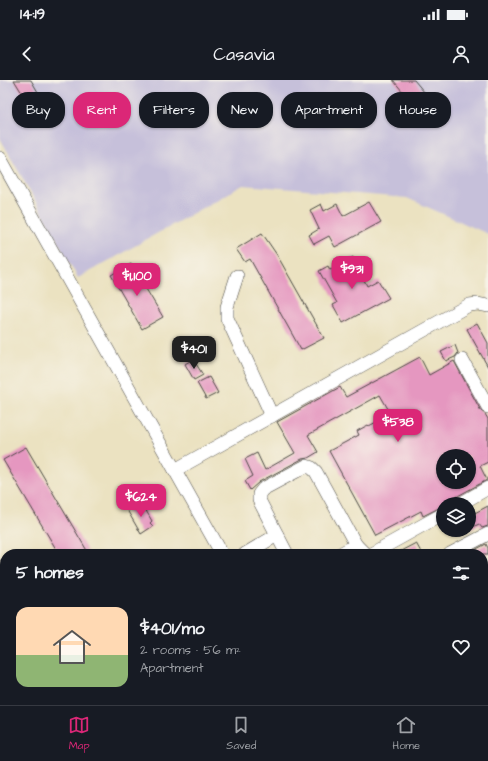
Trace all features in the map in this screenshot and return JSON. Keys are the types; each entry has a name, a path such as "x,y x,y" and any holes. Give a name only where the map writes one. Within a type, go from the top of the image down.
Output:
{"lane":[{"path":"0,158 219,549"},
{"path":"237,276 227,307 227,318 272,416"},
{"path":"175,470 469,305 478,304 488,306"},
{"path":"462,360 488,407"},
{"path":"285,549 259,500 259,494 263,489 306,466 312,468 316,472 356,545 360,549"},
{"path":"472,497 488,488"},
{"path":"380,549 436,518"},
{"path":"460,549 488,534"},
{"path":"253,549 277,535"},
{"path":"349,549 356,545"}],"shaded area":[{"path":"0,80 488,80 488,234 407,198 243,185 78,278 0,138"}],"building":[{"path":"14,80 31,80 38,92 21,92"},
{"path":"393,80 414,80 424,92 403,92"},
{"path":"369,202 381,222 335,247 329,236 314,244 309,235 319,229 310,210 321,204 324,211 337,204 343,216"},
{"path":"262,233 277,255 324,338 301,350 250,259 245,262 236,249"},
{"path":"353,257 367,286 378,280 389,298 343,323 333,305 337,303 319,271 328,266 330,270"},
{"path":"131,264 163,317 142,329 111,275"},
{"path":"477,323 488,343 488,367 467,329"},
{"path":"455,345 458,353 455,357 446,361 441,352"},
{"path":"420,357 429,375 454,361 481,411 488,419 488,462 480,466 487,480 476,486 476,449 436,449 436,489 471,489 456,497 436,497 436,510 423,516 421,511 375,535 329,451 359,435 357,431 391,414 380,395 308,435 318,452 259,482 250,490 245,481 253,476 245,459 257,453 265,470 295,453 277,422 340,387 346,397"},
{"path":"193,359 203,375 194,380 185,364"},
{"path":"209,377 218,393 206,399 197,383"},
{"path":"26,447 86,549 56,549 3,460"},
{"path":"141,502 152,521 150,523 153,526 141,534 127,510"},
{"path":"488,506 488,526 482,528 479,524 476,526 476,512"},
{"path":"416,543 419,549 405,549"},
{"path":"486,544 488,548 488,549 476,549"}]}
